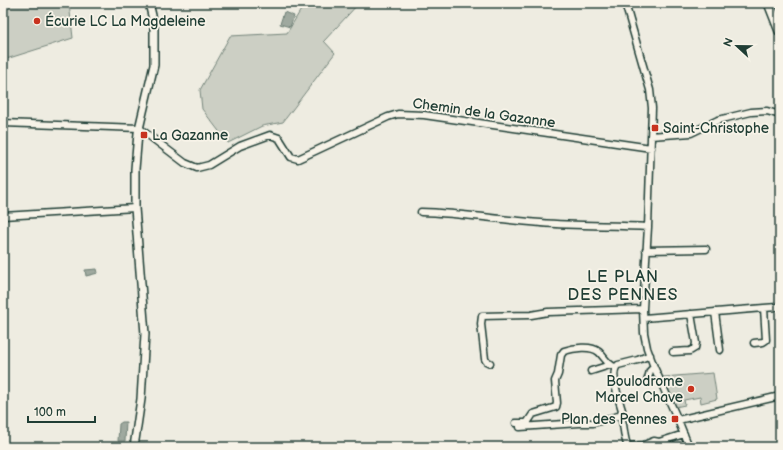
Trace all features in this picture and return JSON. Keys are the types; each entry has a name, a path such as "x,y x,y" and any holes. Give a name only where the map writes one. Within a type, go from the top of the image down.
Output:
{"highway":[{"path":"769,3 780,31"}],"main road":[{"path":"134,447 141,399 145,334 135,208 135,169 139,128 154,64 154,24 149,3"}],"street":[{"path":"625,3 650,90 652,108 648,227 643,310 644,333 654,367 689,447"},
{"path":"651,136 691,133 718,120 751,112 767,111 780,115"},
{"name":"Chemin de la Gazanne","path":"139,128 186,163 197,168 209,165 240,146 270,135 279,138 291,157 298,159 388,117 398,114 424,115 651,148"},
{"path":"3,123 139,128"},
{"path":"3,216 135,208"},
{"path":"421,212 457,213 498,220 536,223 648,227"},
{"path":"646,250 706,249"},
{"path":"644,318 777,307"},
{"path":"754,343 763,342 766,340 764,308"},
{"path":"490,363 485,359 481,324 482,316 531,315 548,312 643,310"},
{"path":"715,312 720,350"},
{"path":"693,314 699,348"},
{"path":"673,352 690,351 695,348 696,343 693,314"},
{"path":"620,414 593,423 518,425 527,423 533,414 556,407 555,381 558,374 561,355 564,351 587,348 596,350 613,366 622,410 620,414 623,421 628,446 644,445 654,441 660,442 684,434"},
{"path":"591,371 638,360 650,355"},
{"path":"647,382 650,371 654,367"},
{"path":"678,420 780,396"}],"shaded area":[{"name":"Écurie LC La Magdeleine","path":"3,3 69,3 73,38 3,60"},
{"path":"305,3 359,3 324,41 335,53 283,122 262,126 228,143 202,109 200,90 230,36 287,33"},
{"path":"284,12 294,16 290,27 280,24"},
{"path":"97,269 98,273 86,276 85,270"},
{"name":"Boulodrome Marcel Chave","path":"713,373 717,399 701,403 700,397 684,400 685,405 675,407 663,377"},
{"path":"126,422 125,441 118,441 119,424"}],"place":[{"name":"Écurie LC La Magdeleine","path":"37,21"},
{"name":"Saint-Christophe","path":"655,128"},
{"name":"La Gazanne","path":"144,135"},
{"name":"Boulodrome Marcel Chave","path":"691,389"},
{"name":"Plan des Pennes","path":"675,419"}],"district":[{"name":"LE PLAN DES PENNES","path":"623,286"}]}
